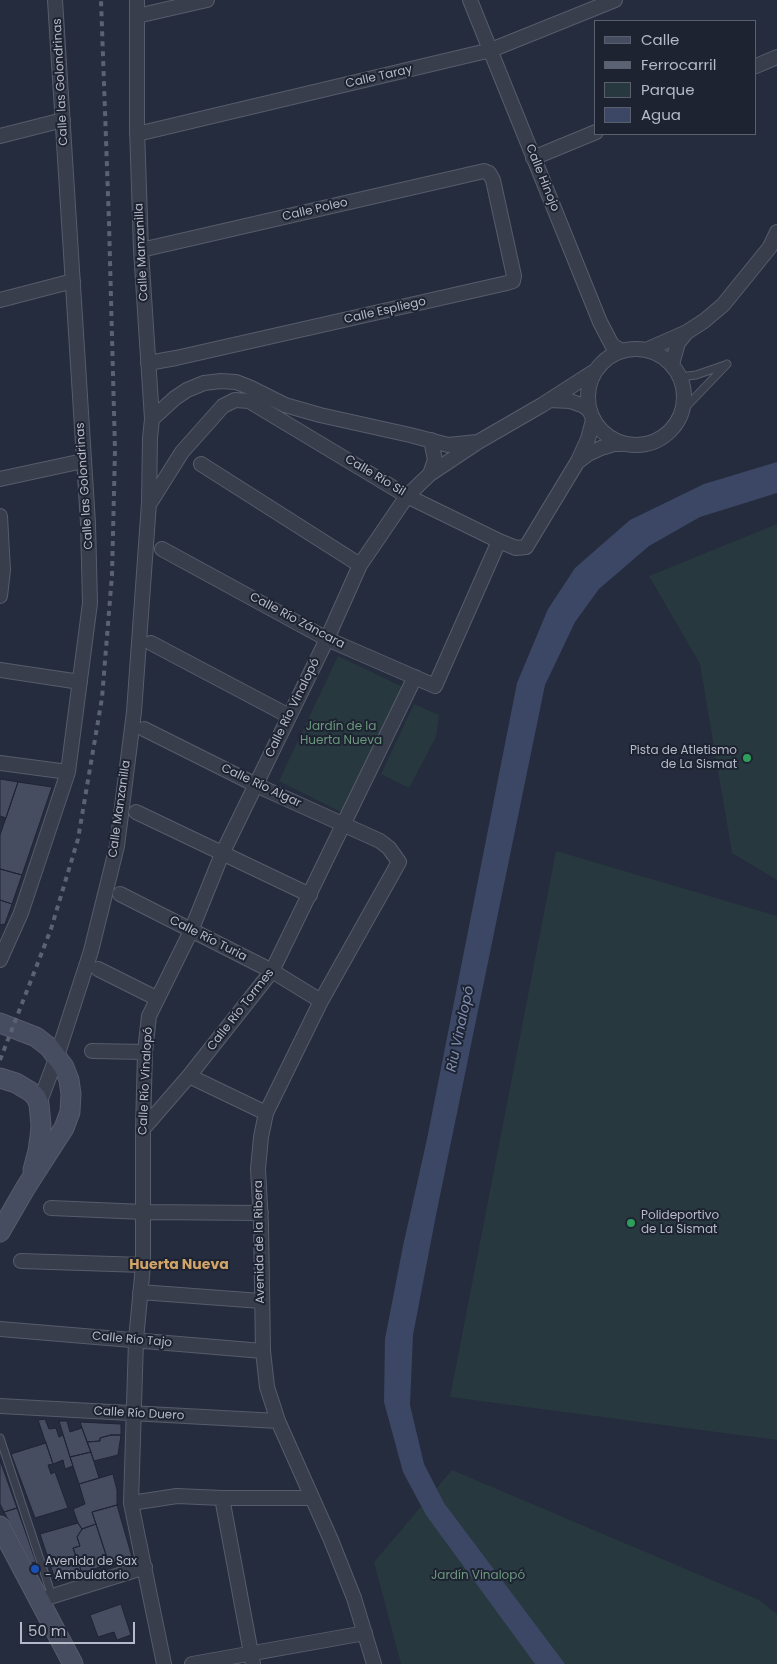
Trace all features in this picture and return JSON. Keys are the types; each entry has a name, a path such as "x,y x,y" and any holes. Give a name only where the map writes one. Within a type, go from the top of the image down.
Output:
{"street":[{"name":"Calle las Golondrinas","path":"0,960 21,913 68,772 90,604 84,461 56,0"},
{"name":"Calle Manzanilla","path":"39,1104 57,1056 91,951 117,846 134,712 150,503 150,438 152,419 141,250 137,134 137,0"},
{"path":"137,16 207,0"},
{"name":"Calle Hinojo","path":"470,0 600,322 612,345 622,351"},
{"name":"Calle Taray","path":"137,134 491,50 615,0"},
{"path":"757,66 777,57"},
{"path":"0,136 64,120"},
{"path":"533,158 594,133"},
{"name":"Calle Poleo","path":"141,250 484,171 488,173"},
{"name":"Calle Espliego","path":"148,363 196,354 513,281 514,276 493,180 488,173"},
{"path":"646,350 687,332 723,305 770,247 777,232"},
{"path":"0,300 73,282"},
{"path":"672,364 678,343 687,332"},
{"path":"634,349 646,350 660,355 672,364 684,388 684,410 677,424 666,435 653,443 638,446 614,444 588,454 578,461 591,415 588,397 595,371 612,356 622,351 634,349"},
{"name":"Calle Río Vinalopó","path":"164,1664 131,1503 136,1340 143,1265 143,1129 149,1016 156,998 191,931 222,854 327,639 360,565 407,496 430,474 478,442 595,371"},
{"path":"152,419 175,398 188,390 204,383 236,382 297,409 448,445 478,442"},
{"name":"Calle Manzanilla","path":"150,503 182,452 223,406 235,400 255,403"},
{"path":"549,400 570,401 584,406 600,430 622,444"},
{"name":"Calle Río Sil","path":"255,403 407,496 516,548 526,547 578,461"},
{"path":"430,474 435,460 431,440"},
{"path":"0,479 84,461"},
{"path":"201,464 360,565"},
{"path":"0,516 3,570 0,596"},
{"name":"Calle Río Záncara","path":"162,549 327,639 435,686 499,541"},
{"path":"151,643 289,716"},
{"path":"0,670 80,682"},
{"name":"Calle Río Tormes","path":"143,1129 190,1076 272,971 415,677"},
{"name":"Calle Río Algar","path":"144,729 256,785 380,841"},
{"path":"0,762 68,772"},
{"path":"136,812 310,895"},
{"name":"Avenida de la Ribera","path":"374,1664 354,1598 278,1421 267,1387 263,1351 261,1213 258,1169 261,1137 266,1113 321,1001 399,862 389,848 380,841"},
{"name":"Calle Río Turia","path":"120,894 272,971 321,1001"},
{"path":"98,969 156,998"},
{"path":"0,1023 36,1037 57,1056 70,1080 72,1094 70,1112 58,1141 26,1187 0,1232"},
{"path":"92,1051 146,1052"},
{"path":"190,1076 266,1113"},
{"path":"0,1078 16,1083 30,1092 36,1097 39,1104 41,1125 38,1151 26,1187"},
{"path":"51,1208 144,1212 261,1213"},
{"path":"21,1262 143,1265"},
{"path":"140,1292 261,1301"},
{"name":"Calle Río Tajo","path":"0,1329 263,1351"},
{"name":"Calle Río Duero","path":"0,1406 278,1421"},
{"path":"131,1503 177,1496 311,1498"},
{"path":"222,1498 251,1659"},
{"path":"0,1526 46,1598 73,1664"},
{"path":"46,1598 145,1567"},
{"path":"192,1664 251,1659 365,1633"}],"lane":[{"path":"680,377 696,375 727,364 684,410"},
{"path":"0,1438 46,1598"}],"green space":[{"name":"Pista de Atletismo de La Sismat","path":"777,524 777,880 732,853 700,664 649,576"},
{"name":"Jardín de la Huerta Nueva","path":"338,656 403,687 343,813 279,781"},
{"path":"414,704 439,715 436,737 409,788 381,774"},
{"name":"Polideportivo de La Sismat","path":"556,851 777,916 777,1440 450,1397"},
{"name":"Jardín Vinalopó","path":"452,1470 759,1600 777,1614 777,1664 401,1664 374,1562"}],"water":[{"name":"Riu Vinalopó","path":"777,462 777,493 700,517 649,546 599,589 575,622 545,685 436,1215 413,1335 410,1405 424,1464 444,1503 565,1664 535,1664 426,1515 403,1472 384,1402 385,1339 403,1246 427,1139 517,683 548,609 575,568 630,520 704,484"}],"building":[{"path":"0,779 18,782 6,818 0,816"},
{"path":"18,782 52,787 22,875 0,869 0,835"},
{"path":"0,869 22,875 12,904 0,900"},
{"path":"0,900 12,904 5,924 0,925"},
{"path":"45,1419 49,1429 56,1428 59,1437 63,1435 73,1466 65,1469 63,1460 53,1464 38,1420"},
{"path":"59,1421 67,1421 70,1432 82,1428 91,1452 70,1457"},
{"path":"80,1422 121,1424 121,1435 111,1435 100,1438 100,1441 87,1442"},
{"path":"121,1435 118,1455 94,1461 87,1442 100,1441 100,1438"},
{"path":"46,1443 53,1464 48,1465 51,1474 55,1472 68,1508 35,1518 11,1454"},
{"path":"91,1452 99,1478 79,1484 70,1457"},
{"path":"0,1460 17,1508 4,1512 0,1504"},
{"path":"113,1474 117,1490 117,1505 92,1512 96,1524 82,1529 73,1509 85,1504 79,1484"},
{"path":"117,1505 132,1557 109,1564 92,1512"},
{"path":"17,1508 36,1562 31,1563 4,1512"},
{"path":"78,1523 82,1529 77,1537 80,1546 73,1548 82,1573 56,1582 40,1534"},
{"path":"96,1524 109,1564 82,1573 73,1548 80,1546 77,1537 82,1529"},
{"path":"121,1604 131,1635 117,1640 114,1632 98,1637 90,1615"}],"railway":[{"path":"0,1060 51,929 78,839 102,698 112,575 115,450 101,0"}],"place":[{"name":"Pista de Atletismo de La Sismat","path":"747,758"},
{"name":"Polideportivo de La Sismat","path":"631,1223"},
{"name":"Avenida de Sax - Ambulatorio","path":"35,1569"}],"district":[{"name":"Huerta Nueva","path":"179,1265"}]}
